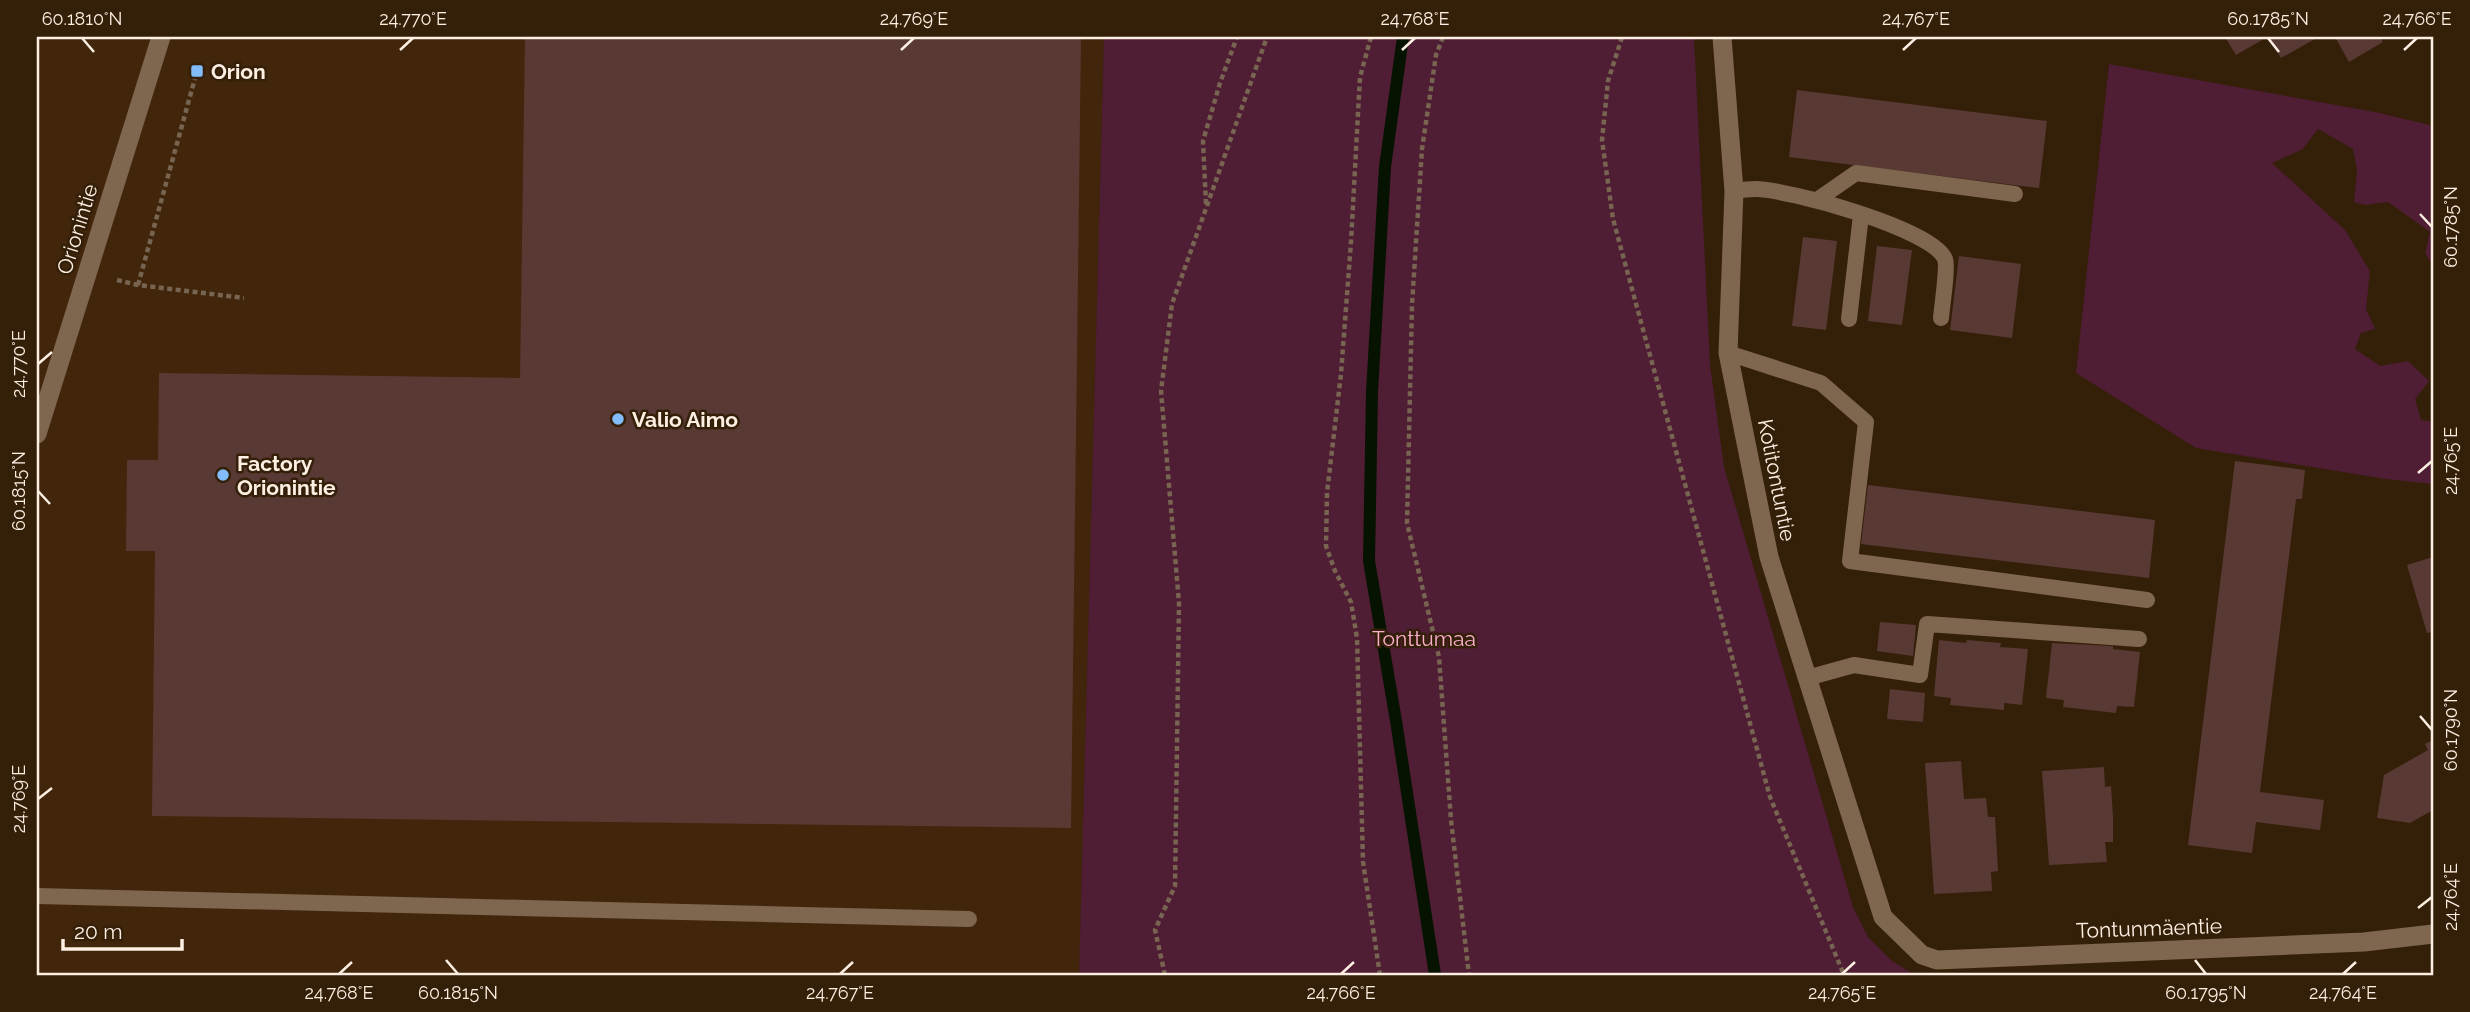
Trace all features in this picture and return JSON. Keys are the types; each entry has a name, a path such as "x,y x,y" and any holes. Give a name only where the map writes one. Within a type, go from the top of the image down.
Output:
{"street":[{"name":"Orionintie","path":"37,434 161,37"},
{"name":"Kotitontuntie","path":"1722,37 1734,191 1728,353 1769,557 1883,917"},
{"name":"Tontunmäentie","path":"1883,917 1922,955 1937,960 2364,942 2433,934"}],"lane":[{"path":"1817,200 1856,173 2015,194"},
{"path":"1734,191 1757,189 1817,200 1925,239 1946,260 1941,318"},
{"path":"1849,319 1861,215"},
{"path":"1728,353 1821,383 1866,422 1850,561 2147,600"},
{"path":"1807,678 1854,665 1920,675 1927,624 2139,639"},
{"path":"37,896 968,919"}],"path":[{"path":"1206,209 1203,141 1237,37"},
{"path":"1166,975 1155,930 1175,886 1178,603 1161,391 1172,304 1267,37"},
{"path":"1371,37 1360,77 1350,256 1341,374 1327,493 1326,546 1351,602 1357,638 1363,862 1380,975"},
{"path":"1443,37 1436,55 1422,149 1412,305 1407,523 1439,657 1451,820 1469,975"},
{"path":"1622,37 1608,82 1602,140 1614,219 1770,797 1844,975"},
{"path":"138,285 197,71"},
{"path":"87,272 138,285 244,298"}],"shaded area":[{"name":"Valio Aimo","path":"37,37 1104,37 1079,975 37,975"}],"green space":[{"name":"Tonttumaa","path":"1104,37 1694,37 1710,365 1724,467 1853,907 1868,937 1892,961 1915,975 1079,975"},
{"path":"2109,64 2380,113 2433,126 2433,266 2425,253 2430,232 2388,202 2365,205 2354,202 2357,171 2353,149 2318,129 2303,149 2272,163 2345,230 2370,271 2366,309 2375,329 2361,333 2355,349 2380,366 2408,361 2429,381 2415,399 2421,420 2433,422 2433,484 2386,479 2196,448 2076,373"}],"building":[{"name":"Valio Aimo","path":"525,37 1081,37 1071,828 152,816 155,551 126,551 127,460 158,460 159,373 520,378"},
{"path":"2225,37 2267,37 2236,55"},
{"path":"2268,37 2314,37 2315,39 2281,58"},
{"path":"2335,37 2380,37 2383,42 2349,62"},
{"path":"1797,90 2047,121 2039,188 1789,157"},
{"path":"1803,237 1837,241 1826,330 1792,326"},
{"path":"1877,246 1912,250 1902,325 1868,321"},
{"path":"1959,256 2021,264 2012,338 1950,330"},
{"path":"2235,461 2305,470 2302,499 2296,499 2260,792 2324,800 2320,830 2256,822 2252,853 2188,845"},
{"path":"1868,485 2155,520 2149,578 1861,544"},
{"path":"2433,557 2433,632 2427,633 2407,565"},
{"path":"1880,622 1916,625 1913,656 1877,651"},
{"path":"1939,640 2001,643 2000,647 2028,649 2022,705 2004,703 2004,710 1950,705 1951,698 1934,696"},
{"path":"2052,643 2113,646 2113,649 2140,652 2134,707 2117,706 2116,713 2063,707 2064,700 2046,698"},
{"path":"1890,689 1925,693 1923,722 1887,719"},
{"path":"2433,740 2433,810 2410,823 2377,818 2384,775 2428,750 2425,744"},
{"path":"1961,761 1964,799 1986,798 1988,817 1995,817 1998,871 1991,872 1992,891 1934,894 1925,763"},
{"path":"2104,767 2105,787 2111,786 2113,817 2113,842 2105,842 2107,862 2049,865 2042,771"}],"waterway":[{"path":"1403,37 1385,167 1372,392 1369,561 1435,975"}],"place":[{"name":"Orion","path":"197,71"},
{"name":"Valio Aimo","path":"618,419"},
{"name":"Factory Orionintie","path":"223,475"}]}
